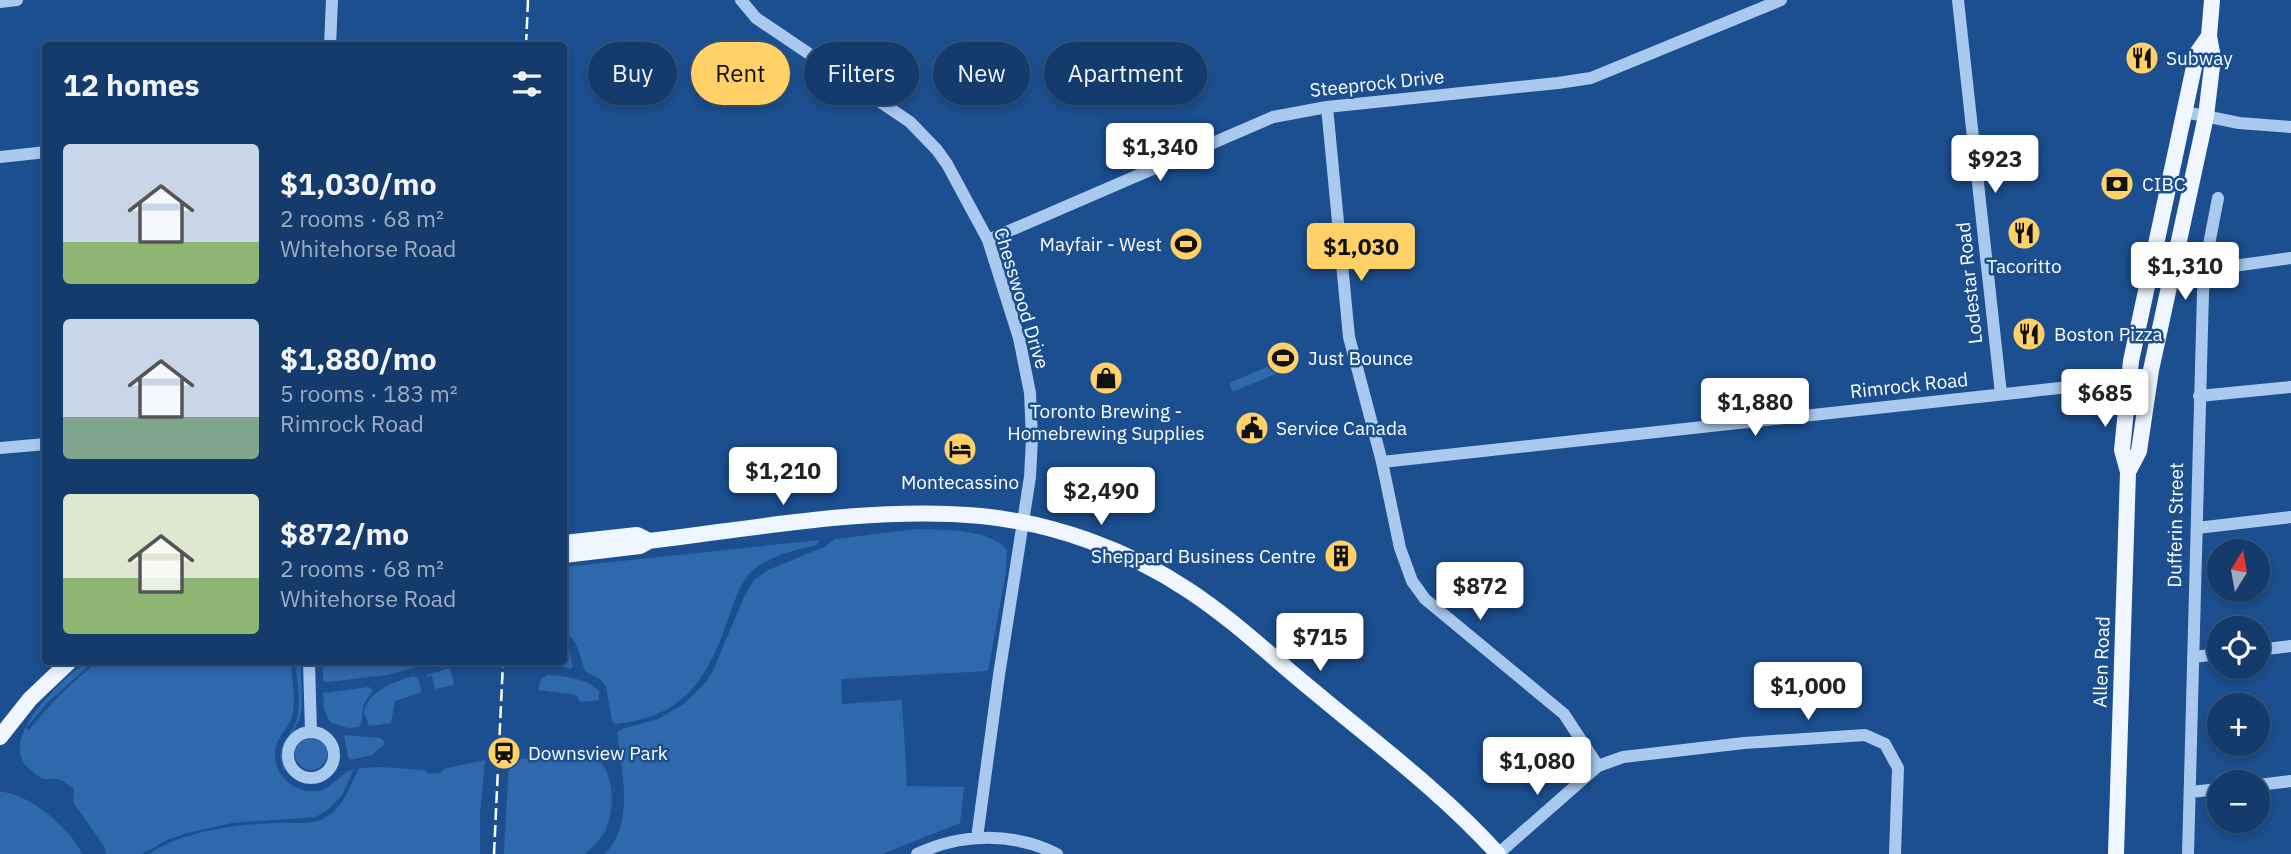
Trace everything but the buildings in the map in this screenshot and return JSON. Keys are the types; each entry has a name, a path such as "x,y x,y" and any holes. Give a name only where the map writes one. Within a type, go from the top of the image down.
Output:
{"main road":[{"path":"2206,116 2213,58 2209,36 2212,0"},
{"path":"2185,112 2197,53 2209,36"},
{"name":"Allen Road","path":"2116,854 2127,472 2122,450 2127,384 2185,112"},
{"name":"Allen Road","path":"2127,472 2139,451 2148,388 2206,116"},
{"path":"567,555 640,546 649,541 857,516 981,516 1024,523 1070,535 1111,550 1189,590 1419,779 1498,854"},
{"path":"567,543 637,535 649,541"},
{"path":"0,737 30,699 66,665"}],"street":[{"path":"0,2 17,0"},
{"path":"330,42 332,0"},
{"name":"Chesswood Drive","path":"741,0 756,18 917,128 947,164 988,240 1019,338 1030,393 1032,439 1024,523 999,675 977,838"},
{"name":"Steeprock Drive","path":"988,240 1257,123 1286,114 1326,107 1591,78 1781,0"},
{"name":"Lodestar Road","path":"1958,0 2001,394"},
{"path":"1326,107 1349,337 1407,570 1425,599 1564,714 1598,766"},
{"path":"2185,112 2239,123 2291,127"},
{"path":"0,157 42,152"},
{"name":"Dufferin Street","path":"2188,854 2199,396 2205,270 2218,198"},
{"path":"2205,270 2291,258"},
{"name":"Rimrock Road","path":"1382,463 2106,383 2148,388"},
{"path":"2199,396 2291,387"},
{"path":"0,449 42,444"},
{"path":"2197,528 2291,517"},
{"path":"2270,649 2291,646"},
{"path":"2193,657 2207,655"},
{"path":"309,665 311,732"},
{"path":"1498,854 1598,766 1634,756 1744,743 1865,735 1885,744 1898,768 1895,854"},
{"path":"2270,784 2291,781"},
{"path":"2190,792 2207,790"},
{"path":"917,854 953,841 977,838 1015,840 1057,854"}],"shaded area":[{"path":"1281,361 1285,370 1233,392 1229,383"},
{"path":"916,529 977,534 999,543 1007,550 1006,572 988,671 841,679 842,704 902,700 907,786 964,787 960,823 882,854 605,854 621,827 623,811 623,779 617,732 658,719 684,704 705,683 754,580 768,570 824,547 835,539"},
{"path":"820,540 816,545 766,561 752,571 738,593 711,660 690,691 676,704 639,720 615,724 612,721 606,687 600,679 586,672 576,645 567,635 567,567"},
{"path":"567,647 573,666 570,669 557,665 567,665"},
{"path":"83,665 90,665 47,703 26,728 38,708"},
{"path":"94,665 291,665 293,710 291,721 276,746 279,772 299,789 317,791 323,790 354,769 342,795 329,809 316,817 232,823 187,833 167,840 142,854 106,854 104,846 73,802 74,789 59,779 40,777 26,766 20,753 21,739 26,728 29,730 61,694"},
{"path":"296,665 300,665 301,712 296,727 285,746 284,770 281,761 282,748 295,725 299,697"},
{"path":"323,665 425,665 387,675 323,681"},
{"path":"450,668 454,685 435,689 432,676 426,677 427,675"},
{"path":"547,675 574,678 588,683 599,691 599,700 580,702 577,695 538,690 541,679"},
{"path":"414,676 418,679 422,692 395,701 391,723 369,726 364,712 371,698 391,684"},
{"path":"369,687 373,691 363,707 359,727 348,728 330,722 324,709 323,693"},
{"path":"344,735 380,738 384,745 372,755 351,760"},
{"path":"311,738 322,743 327,754 322,765 311,770 300,765 295,754 300,743"},
{"path":"580,752 591,755 600,762 610,782 612,794 609,818 599,839 585,854 504,854 509,759 544,758 549,761"},
{"path":"485,760 480,814 480,854 149,854 176,840 209,831 243,825 305,823 322,819 341,803 359,768 425,770 428,774 441,773 443,769"},
{"path":"0,792 23,798 47,814 69,834 82,854 0,854"}],"railway":[{"path":"526,42 528,0"},
{"path":"494,854 503,665"}],"place":[{"name":"Subway","path":"2142,58"},
{"name":"CIBC","path":"2117,184"},
{"name":"Tacoritto","path":"2024,233"},
{"name":"Mayfair - West","path":"1186,244"},
{"name":"Boston Pizza","path":"2029,334"},
{"name":"Just Bounce","path":"1283,358"},
{"name":"Toronto Brewing - Homebrewing Supplies","path":"1106,378"},
{"name":"Service Canada","path":"1252,428"},
{"name":"Montecassino","path":"960,449"},
{"name":"Sheppard Business Centre","path":"1341,556"},
{"name":"Downsview Park","path":"504,753"}]}
